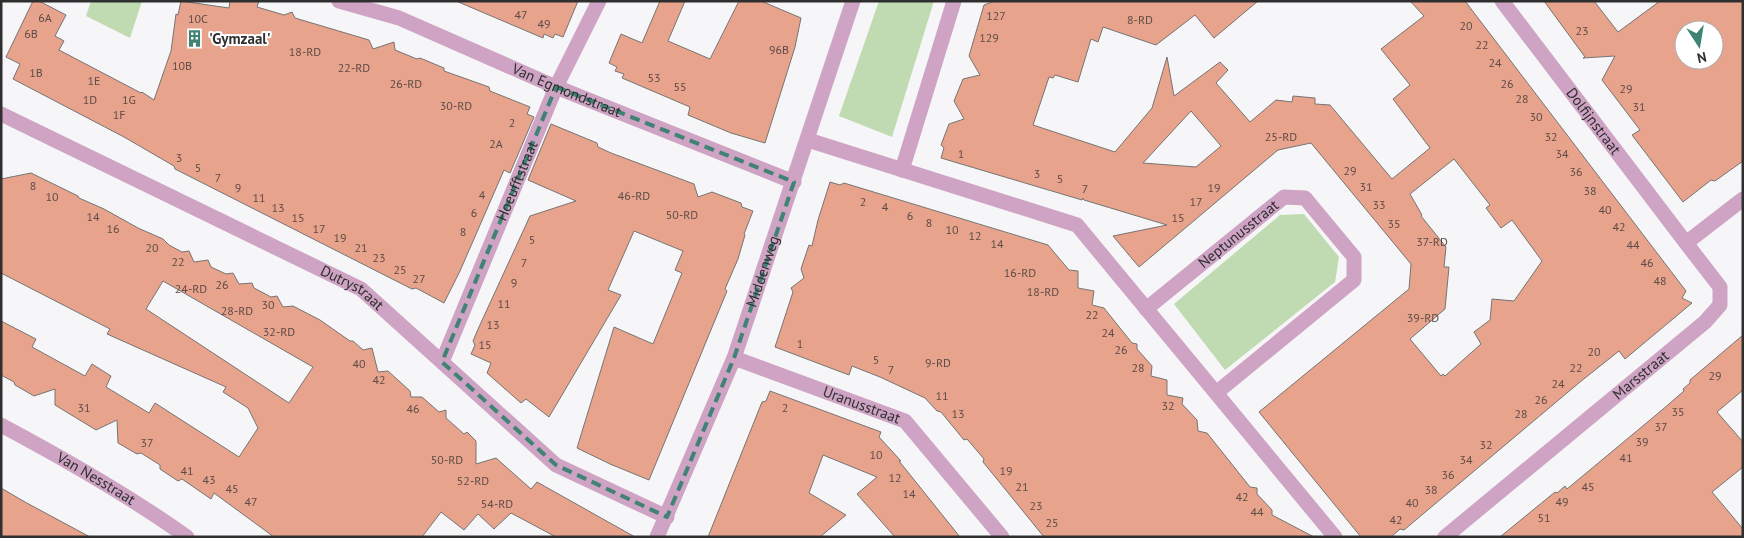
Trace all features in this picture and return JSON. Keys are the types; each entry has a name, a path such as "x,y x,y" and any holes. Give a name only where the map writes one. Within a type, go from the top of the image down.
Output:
{"street":[{"name":"Van Egmondstraat","path":"339,1 399,18 556,87 794,182"},
{"name":"Hoeufftstraat","path":"442,362 556,87 599,1"},
{"name":"Middenweg","path":"658,537 734,358 853,1"},
{"path":"902,170 954,1"},
{"name":"Dolfijnstraat","path":"1502,1 1686,242"},
{"name":"Dutrystraat","path":"1,114 361,289 556,465 667,516"},
{"path":"808,140 1077,225 1335,537"},
{"name":"Neptunusstraat","path":"1146,309 1284,197 1305,198 1354,257 1354,280 1216,393"},
{"path":"1686,242 1743,199"},
{"name":"Marsstraat","path":"1445,537 1707,320 1720,305 1720,287 1686,242"},
{"name":"Uranusstraat","path":"734,358 905,421 1002,537"},
{"name":"Van Nesstraat","path":"1,425 70,462 152,512 187,537"}],"highlighted area":[{"path":"556,87 794,182 734,358 667,517 556,465 442,362"}],"green space":[{"path":"91,1 142,1 130,38 86,16"},
{"path":"879,1 934,1 892,137 839,116"},
{"path":"1304,214 1339,257 1335,282 1225,370 1174,304 1280,215"}],"building":[{"path":"33,1 39,1 66,15 55,36 64,41 59,50 154,100 171,51 176,14 178,15 181,1 229,8 230,1 259,1 257,7 284,15 292,12 295,18 369,40 373,49 394,42 395,50 417,59 420,58 444,68 444,71 489,87 490,91 530,107 527,114 534,117 510,173 504,170 444,303 416,288 412,289 175,169 174,166 124,137 13,79 20,64 6,57"},
{"path":"456,1 578,1 563,37 555,34 553,38 544,34 543,38"},
{"path":"660,1 685,1 668,41 710,59 739,1 761,1 801,18 795,47 765,143 731,133 688,115 690,107 622,78 624,74 615,71 617,67 609,63 621,34 642,43"},
{"path":"995,1 1258,1 1214,38 1195,15 1156,45 1103,27 1098,42 1091,39 1078,82 1055,75 1053,78 1049,77 1033,125 1115,152 1152,108 1167,57 1174,96 1220,62 1228,70 1216,83 1250,122 1276,100 1292,102 1293,96 1315,98 1315,104 1330,105 1392,179 1430,148 1393,99 1410,85 1381,49 1424,16 1410,1 1465,1 1686,291 1682,298 1692,303 1625,359 1619,351 1404,530 1400,529 1391,537 1361,537 1259,412 1409,289 1411,264 1311,143 1278,150 1139,267 1113,236 1167,225 1084,200 1083,198 1082,200 941,158 944,148 941,145 949,124 964,119 954,101 963,79 980,75 969,56 984,5","holes":["1191,111 1221,146 1196,167 1143,163","1454,159 1490,205 1486,208 1501,228 1512,220 1542,261 1514,301 1492,299 1490,320 1474,332 1481,344 1445,376 1443,374 1441,376 1410,339 1445,309 1449,267 1444,267 1446,247 1421,216 1410,194"]},
{"path":"1544,1 1594,1 1618,32 1660,1 1743,1 1743,161 1715,181 1711,180 1683,202 1632,135 1640,130 1602,80 1615,56 1583,58 1585,57"},
{"path":"551,124 597,143 598,147 611,153 694,184 698,197 712,192 741,203 742,207 753,211 744,234 738,259 725,289 727,291 649,480 577,448 614,327 653,344 682,273 675,270 683,251 634,231 608,290 621,295 549,417 526,399 521,403 487,373 491,363 471,354 475,345 473,341 530,216 576,201 528,180"},
{"path":"31,173 163,239 169,245 182,252 189,251 194,262 208,260 211,267 226,274 233,273 239,284 252,283 254,288 271,297 277,296 283,307 293,306 320,320 350,341 353,341 363,350 372,348 378,372 388,371 410,391 411,397 422,397 439,412 446,410 446,418 464,434 467,432 476,441 476,464 496,458 531,489 537,482 635,537 556,537 511,513 494,529 478,514 464,530 441,512 422,537 274,537 214,493 211,499 182,479 178,481 160,469 160,465 141,453 137,454 118,443 117,420 96,430 55,405 55,389 34,396 1,375 1,321 36,339 32,347 85,376 92,364 111,376 106,387 149,413 155,403 239,457 258,428 248,408 223,392 226,387 107,334 110,329 1,273 1,179","holes":["163,281 313,367 289,403 146,309"]},
{"path":"830,182 840,185 844,183 1048,245 1069,270 1078,271 1078,288 1094,291 1092,305 1104,308 1132,343 1137,344 1137,349 1152,366 1151,376 1167,380 1167,395 1183,398 1182,404 1197,420 1198,431 1207,433 1250,487 1257,488 1257,494 1272,510 1272,515 1314,537 1044,537 983,462 984,459 967,439 964,440 941,412 937,411 925,398 852,366 849,375 775,347 793,292 791,288 804,278 801,269 809,245 812,246"},
{"path":"1743,335 1743,390 1717,412 1743,442 1743,467 1712,492 1743,529 1743,537 1500,537 1555,492 1557,493 1565,486 1567,489 1684,391 1683,389 1690,383 1690,380"},
{"path":"770,391 881,432 879,437 901,461 899,461 960,537 895,537 857,494 877,477 823,455 809,493 846,515 820,537 708,537 762,402 766,401"},
{"path":"1,488 25,502 90,537 1,537"}],"place":[{"name":"'Gymzaal'","path":"195,39"}]}
